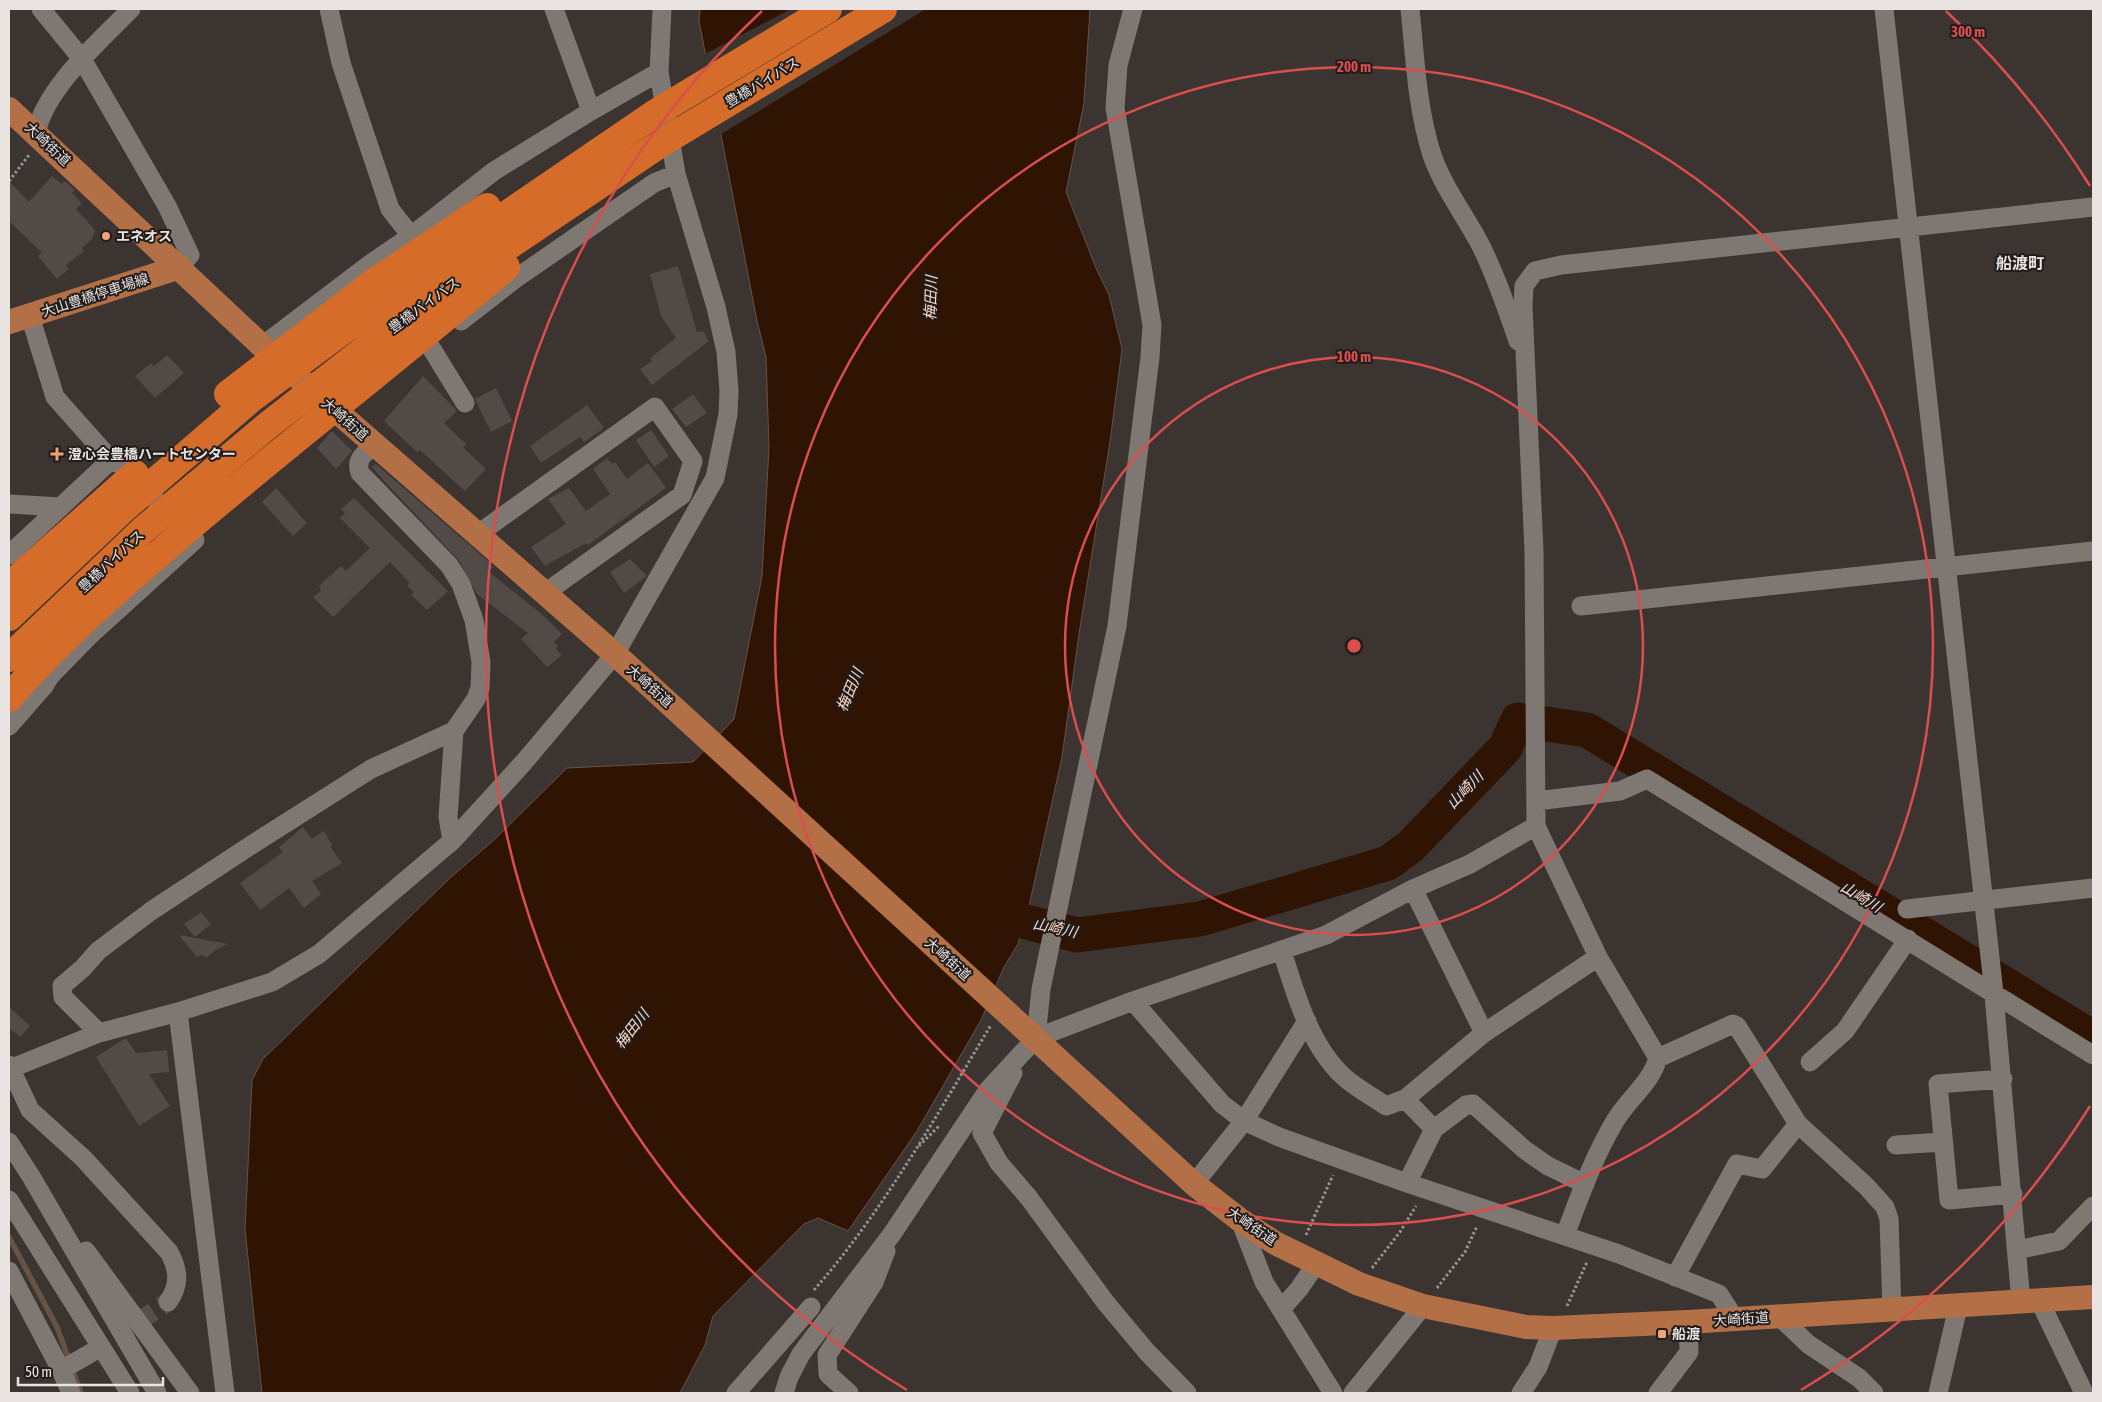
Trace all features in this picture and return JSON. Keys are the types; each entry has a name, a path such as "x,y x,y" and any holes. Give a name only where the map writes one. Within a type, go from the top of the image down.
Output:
{"highway":[{"name":"豊橋バイパス","path":"9,618 122,510 252,398 408,282 548,184 654,114 828,9"},
{"name":"豊橋バイパス","path":"9,658 143,530 267,426 425,302 664,142 883,9"},
{"path":"9,586 87,515 244,380 323,319 482,208 548,184"},
{"path":"9,698 40,662 152,560 259,468 504,268 584,196"}],"main road":[{"name":"大崎街道","path":"9,109 36,132 262,346 621,659 997,1015 1194,1184 1240,1220 1307,1259 1359,1284 1423,1306 1526,1327 1553,1328 1688,1322 2093,1298"},
{"name":"大山豊橋停車場線","path":"20,319 180,267"}],"street":[{"path":"42,9 82,59 167,206 190,255 180,267"},
{"path":"36,132 39,116 82,59 131,9"},
{"path":"329,9 341,63 390,209 411,236"},
{"path":"554,9 591,111"},
{"path":"168,1302 175,1292 178,1277 169,1252 83,1158 30,1110 16,1083 10,1066 98,1033 178,1012 272,982 319,954 452,841 621,659 714,478 728,414 730,390 726,352 716,307 676,174 659,72 662,9"},
{"path":"1133,9 1118,65 1115,108 1152,325 1150,357 1117,626 1031,1043 982,1133 999,1163 1029,1198 1106,1303 1147,1352 1187,1393"},
{"path":"1410,9 1422,112 1432,155 1446,190 1480,244 1500,289 1526,364"},
{"path":"1884,9 1984,899 2003,1078 2018,1250 2030,1301 2084,1393"},
{"path":"262,346 370,264 411,236 494,171 591,111 659,72"},
{"path":"9,726 44,686 50,676 75,650 193,541 341,415 515,279 654,184 676,174"},
{"path":"1565,1235 1596,1153 1617,1118 1654,1072 1658,1058 1598,957 1536,826 1533,541 1522,306 1524,286 1535,272 1548,267 2093,207"},
{"path":"20,319 55,397 111,460 124,466 193,541"},
{"path":"430,346 465,403"},
{"path":"478,534 655,407 694,461 682,495 545,593"},
{"path":"375,444 360,458 358,465 360,473 449,565 462,584 474,620 481,662 480,688 476,699 454,731 448,817 452,841"},
{"path":"9,555 111,460"},
{"path":"9,504 61,507"},
{"path":"1580,606 2093,550"},
{"path":"98,1033 63,997 62,986 83,968 98,951 159,905 371,769 454,731"},
{"path":"1536,801 1620,791 1647,779 1993,988 2093,1055"},
{"path":"784,1393 789,1377 801,1354 892,1234 988,1090 1031,1043 1133,1002 1326,935 1413,889 1470,864 1536,826"},
{"path":"1907,909 2093,888"},
{"path":"1413,889 1484,1033"},
{"path":"1810,1062 1845,1031 1908,938"},
{"path":"1282,950 1291,982 1321,1050 1344,1077 1386,1106 1405,1099 1484,1033 1598,957"},
{"path":"1133,1002 1222,1104 1244,1122 1279,1137 1426,1190 1565,1235 1718,1294 1735,1319"},
{"path":"178,1012 225,1393"},
{"path":"1194,1184 1244,1122 1307,1021"},
{"path":"1658,1058 1733,1024 1737,1026 1798,1124 1840,1161 1885,1207 1889,1219 1892,1311"},
{"path":"2003,1078 1938,1084 1949,1200 2013,1194"},
{"path":"1405,1099 1434,1129"},
{"path":"1407,1183 1434,1129 1466,1105 1473,1104 1524,1150 1548,1166 1585,1184"},
{"path":"1675,1277 1737,1164 1762,1169 1798,1124"},
{"path":"9,1142 32,1178 157,1393"},
{"path":"1896,1145 1943,1142"},
{"path":"32,1178 189,1392"},
{"path":"9,1200 130,1393"},
{"path":"2018,1250 2059,1241 2093,1206"},
{"path":"1240,1220 1264,1282 1282,1308 1333,1393"},
{"path":"849,1393 828,1374 827,1356 874,1282 892,1234"},
{"path":"1282,1308 1299,1289 1307,1259"},
{"path":"9,1271 62,1369 71,1393"},
{"path":"1353,1393 1423,1306"},
{"path":"736,1393 811,1307"},
{"path":"1938,1393 1958,1307"},
{"path":"1780,1317 1808,1344 1860,1378 1874,1393"},
{"path":"1658,1393 1689,1352 1688,1322"},
{"path":"1521,1393 1538,1367 1553,1328"},
{"path":"62,1369 86,1357"}],"path":[{"path":"9,181 30,154 36,132"},
{"path":"811,1307 804,1300 847,1251 901,1172 997,1015"},
{"path":"1307,1259 1340,1159"},
{"path":"1359,1284 1400,1232 1426,1190"},
{"path":"1423,1306 1465,1252 1485,1209"},
{"path":"1553,1328 1564,1312 1595,1246"}],"water":[{"name":"梅田川","path":"700,9 1090,9 1084,103 1066,192 1096,268 1109,295 1122,349 1110,442 1079,634 1062,757 1028,911 1018,944 1004,967 981,1020 917,1131 848,1231 818,1218 804,1224 713,1316 705,1345 680,1393 262,1393 245,1229 252,1080 263,1059 450,878 494,840 567,768 693,762 734,719 762,576 769,447 766,357 757,321 699,21"}],"pier":[{"path":"791,9 926,9 718,136 703,55"}],"building":[{"path":"52,176 61,184 65,181 75,190 72,193 82,203 76,209 95,230 92,239 82,248 84,251 66,265 69,269 57,279 38,256 42,253 9,221 9,181 29,202"},
{"path":"678,266 697,332 703,331 709,341 652,385 640,369 652,361 650,358 676,338 661,316 650,274"},
{"path":"167,355 184,373 155,398 135,376 151,363 154,366"},
{"path":"423,376 457,411 444,423 467,445 463,447 486,469 465,491 420,450 418,453 384,421"},
{"path":"496,388 512,421 491,432 475,399"},
{"path":"693,394 707,413 686,427 672,409"},
{"path":"587,405 604,428 584,442 580,437 541,463 530,446"},
{"path":"651,430 669,456 654,467 636,440"},
{"path":"332,431 352,451 336,469 317,448"},
{"path":"607,458 612,464 615,462 627,479 648,463 666,488 588,545 586,543 545,566 531,547 566,524 548,499 569,488 586,511 610,494 593,469"},
{"path":"376,464 488,561 493,567 488,571 545,617 562,634 554,642 558,647 556,649 562,655 547,667 521,639 528,633 477,594 458,559 383,480 372,467"},
{"path":"276,488 307,523 293,536 262,502"},
{"path":"354,498 448,591 427,610 411,595 414,592 407,586 410,583 390,562 333,617 313,597 321,591 319,586 341,566 346,571 370,548 340,518 345,513 341,509"},
{"path":"630,559 647,576 624,593 610,572"},
{"path":"303,827 312,839 324,831 332,845 331,848 342,863 312,881 321,894 304,908 289,888 260,910 240,883 283,852 279,847"},
{"path":"201,912 211,924 195,937 184,924"},
{"path":"179,935 228,944 215,950 206,958 203,955 197,957"},
{"path":"9,1007 30,1026 20,1037 9,1028"},
{"path":"126,1038 136,1053 167,1050 169,1072 149,1074 170,1106 139,1126 96,1057"}],"waterway":[{"name":"山崎川","path":"979,910 1077,935 1200,919 1388,863 1411,846 1505,748 1518,720 1587,730 2093,1038"},
{"path":"9,1237 57,1327 81,1393"}],"tunnel":[{"path":"91,1353 168,1302"}],"place":[{"name":"エネオス","path":"106,236"},
{"name":"澄心会豊橋ハートセンター","path":"57,454"},
{"name":"船渡","path":"1662,1334"}],"district":[{"name":"船渡町","path":"2020,263"}]}
